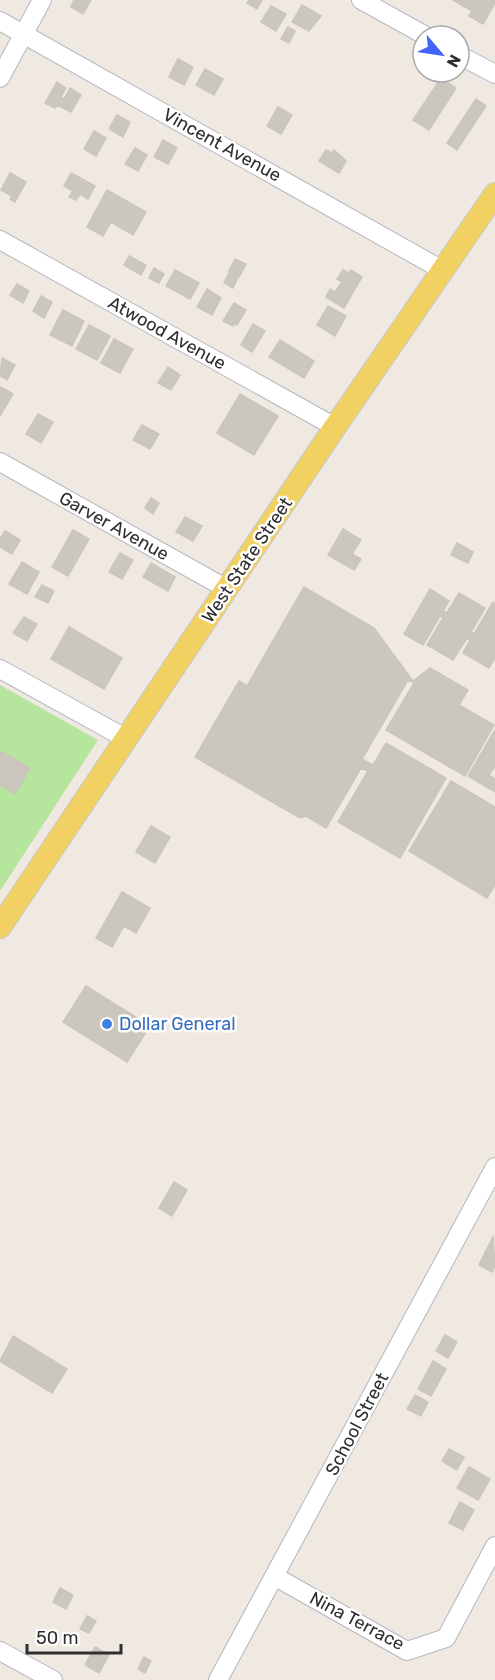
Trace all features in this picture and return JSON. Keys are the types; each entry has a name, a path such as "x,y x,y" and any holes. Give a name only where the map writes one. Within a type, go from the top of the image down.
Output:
{"main road":[{"name":"West State Street","path":"0,927 335,427 495,194"}],"street":[{"path":"0,78 42,0"},
{"path":"361,0 411,28"},
{"name":"Vincent Avenue","path":"0,21 444,271"},
{"path":"471,61 495,74"},
{"name":"Atwood Avenue","path":"0,240 335,427"},
{"name":"Garver Avenue","path":"0,462 228,589"},
{"path":"0,669 125,738"},
{"name":"School Street","path":"218,1680 495,1167"},
{"name":"Nina Terrace","path":"274,1576 407,1651 446,1638 495,1546"},
{"path":"0,1651 53,1680"}],"green space":[{"path":"0,685 98,740 0,891"}],"building":[{"path":"74,0 91,0 83,14 71,7"},
{"path":"249,0 262,0 257,9 247,3"},
{"path":"453,0 495,0 495,3 483,24 469,16 472,11"},
{"path":"302,5 321,16 309,31 292,22"},
{"path":"271,6 286,14 276,31 261,22"},
{"path":"288,27 295,31 289,43 281,39"},
{"path":"178,59 193,67 184,85 169,77"},
{"path":"205,69 223,79 214,95 196,85"},
{"path":"57,82 66,88 61,97 64,99 70,88 81,95 71,112 57,105 55,108 45,103"},
{"path":"437,84 450,84 456,88 429,130 413,120"},
{"path":"476,99 486,106 457,150 447,143"},
{"path":"278,107 292,115 281,134 267,126"},
{"path":"117,115 130,122 123,137 109,129"},
{"path":"94,131 106,138 96,156 84,149"},
{"path":"163,140 177,148 168,164 154,157"},
{"path":"135,148 147,155 138,171 125,164"},
{"path":"326,150 332,153 334,150 346,161 339,173 319,161"},
{"path":"10,173 26,182 15,202 10,199 12,196 1,190"},
{"path":"71,173 95,186 88,199 80,194 76,200 69,197 73,191 64,186"},
{"path":"107,190 146,212 133,235 111,222 103,236 87,227"},
{"path":"129,256 146,265 141,275 124,265"},
{"path":"235,259 246,264 239,277 229,271"},
{"path":"154,268 164,274 159,283 149,278"},
{"path":"175,270 199,283 190,299 166,286"},
{"path":"343,270 349,273 351,270 362,277 344,308 326,297 330,289 335,292 342,282 337,279"},
{"path":"229,273 238,277 233,288 224,283"},
{"path":"17,284 29,291 23,303 10,295"},
{"path":"207,289 221,298 212,315 197,307"},
{"path":"41,296 52,302 44,318 33,311"},
{"path":"234,303 246,310 237,325 234,323 233,326 223,321"},
{"path":"328,306 346,316 335,336 317,325"},
{"path":"63,310 84,321 72,346 50,335"},
{"path":"253,324 265,331 252,352 241,345"},
{"path":"89,325 110,336 97,360 76,349"},
{"path":"114,339 133,349 120,373 101,363"},
{"path":"280,340 314,361 304,378 269,357"},
{"path":"2,358 15,365 7,380 0,376"},
{"path":"168,367 180,375 171,390 158,383"},
{"path":"1,387 13,394 0,416 0,390"},
{"path":"240,394 278,416 254,455 217,433"},
{"path":"38,414 53,422 41,443 26,434"},
{"path":"142,425 159,434 150,449 133,440"},
{"path":"151,498 159,503 153,514 145,508"},
{"path":"185,517 202,526 193,541 176,532"},
{"path":"343,529 361,540 352,554 361,559 354,570 328,555"},
{"path":"73,530 89,539 68,576 52,567"},
{"path":"5,531 20,540 12,554 0,547 0,539"},
{"path":"457,543 473,552 468,563 451,555"},
{"path":"120,553 133,560 122,579 109,572"},
{"path":"22,562 39,572 27,594 9,584"},
{"path":"151,563 175,577 168,591 143,577"},
{"path":"42,585 54,591 48,603 35,597"},
{"path":"304,587 374,628 413,681 430,668 468,690 459,705 494,725 465,776 386,730 414,683 408,680 362,759 373,765 386,743 446,778 400,858 338,822 368,771 361,768 326,828 306,816 300,818 195,757 239,681 247,686"},
{"path":"430,589 449,601 443,611 447,613 459,593 485,608 471,632 474,634 493,602 495,604 495,658 489,668 463,653 470,640 467,638 453,660 427,645 443,618 440,616 423,645 404,634"},
{"path":"24,617 37,624 27,641 13,633"},
{"path":"69,627 122,658 104,689 51,659"},
{"path":"495,730 495,766 489,775 495,779 495,792 468,776"},
{"path":"0,751 30,768 15,794 0,785"},
{"path":"451,781 495,807 495,885 487,898 409,851"},
{"path":"151,826 170,837 155,863 136,852"},
{"path":"122,892 150,908 136,933 124,926 112,947 96,938"},
{"name":"Dollar General","path":"86,986 150,1026 127,1062 63,1022"},
{"path":"174,1182 187,1190 172,1216 159,1208"},
{"path":"493,1237 495,1266 492,1272 479,1265"},
{"path":"445,1335 457,1342 448,1358 436,1351"},
{"path":"13,1336 67,1369 52,1393 0,1361"},
{"path":"433,1361 446,1369 431,1396 418,1389"},
{"path":"415,1395 428,1402 421,1416 407,1409"},
{"path":"449,1449 464,1457 457,1470 442,1461"},
{"path":"469,1467 490,1479 478,1500 457,1488"},
{"path":"460,1502 474,1510 463,1530 449,1523"},
{"path":"60,1588 73,1595 66,1609 53,1602"},
{"path":"87,1616 96,1621 89,1633 80,1629"},
{"path":"95,1647 109,1655 99,1673 85,1665"},
{"path":"144,1657 151,1661 145,1673 138,1669"}],"place":[{"name":"Dollar General","path":"107,1024"}]}
